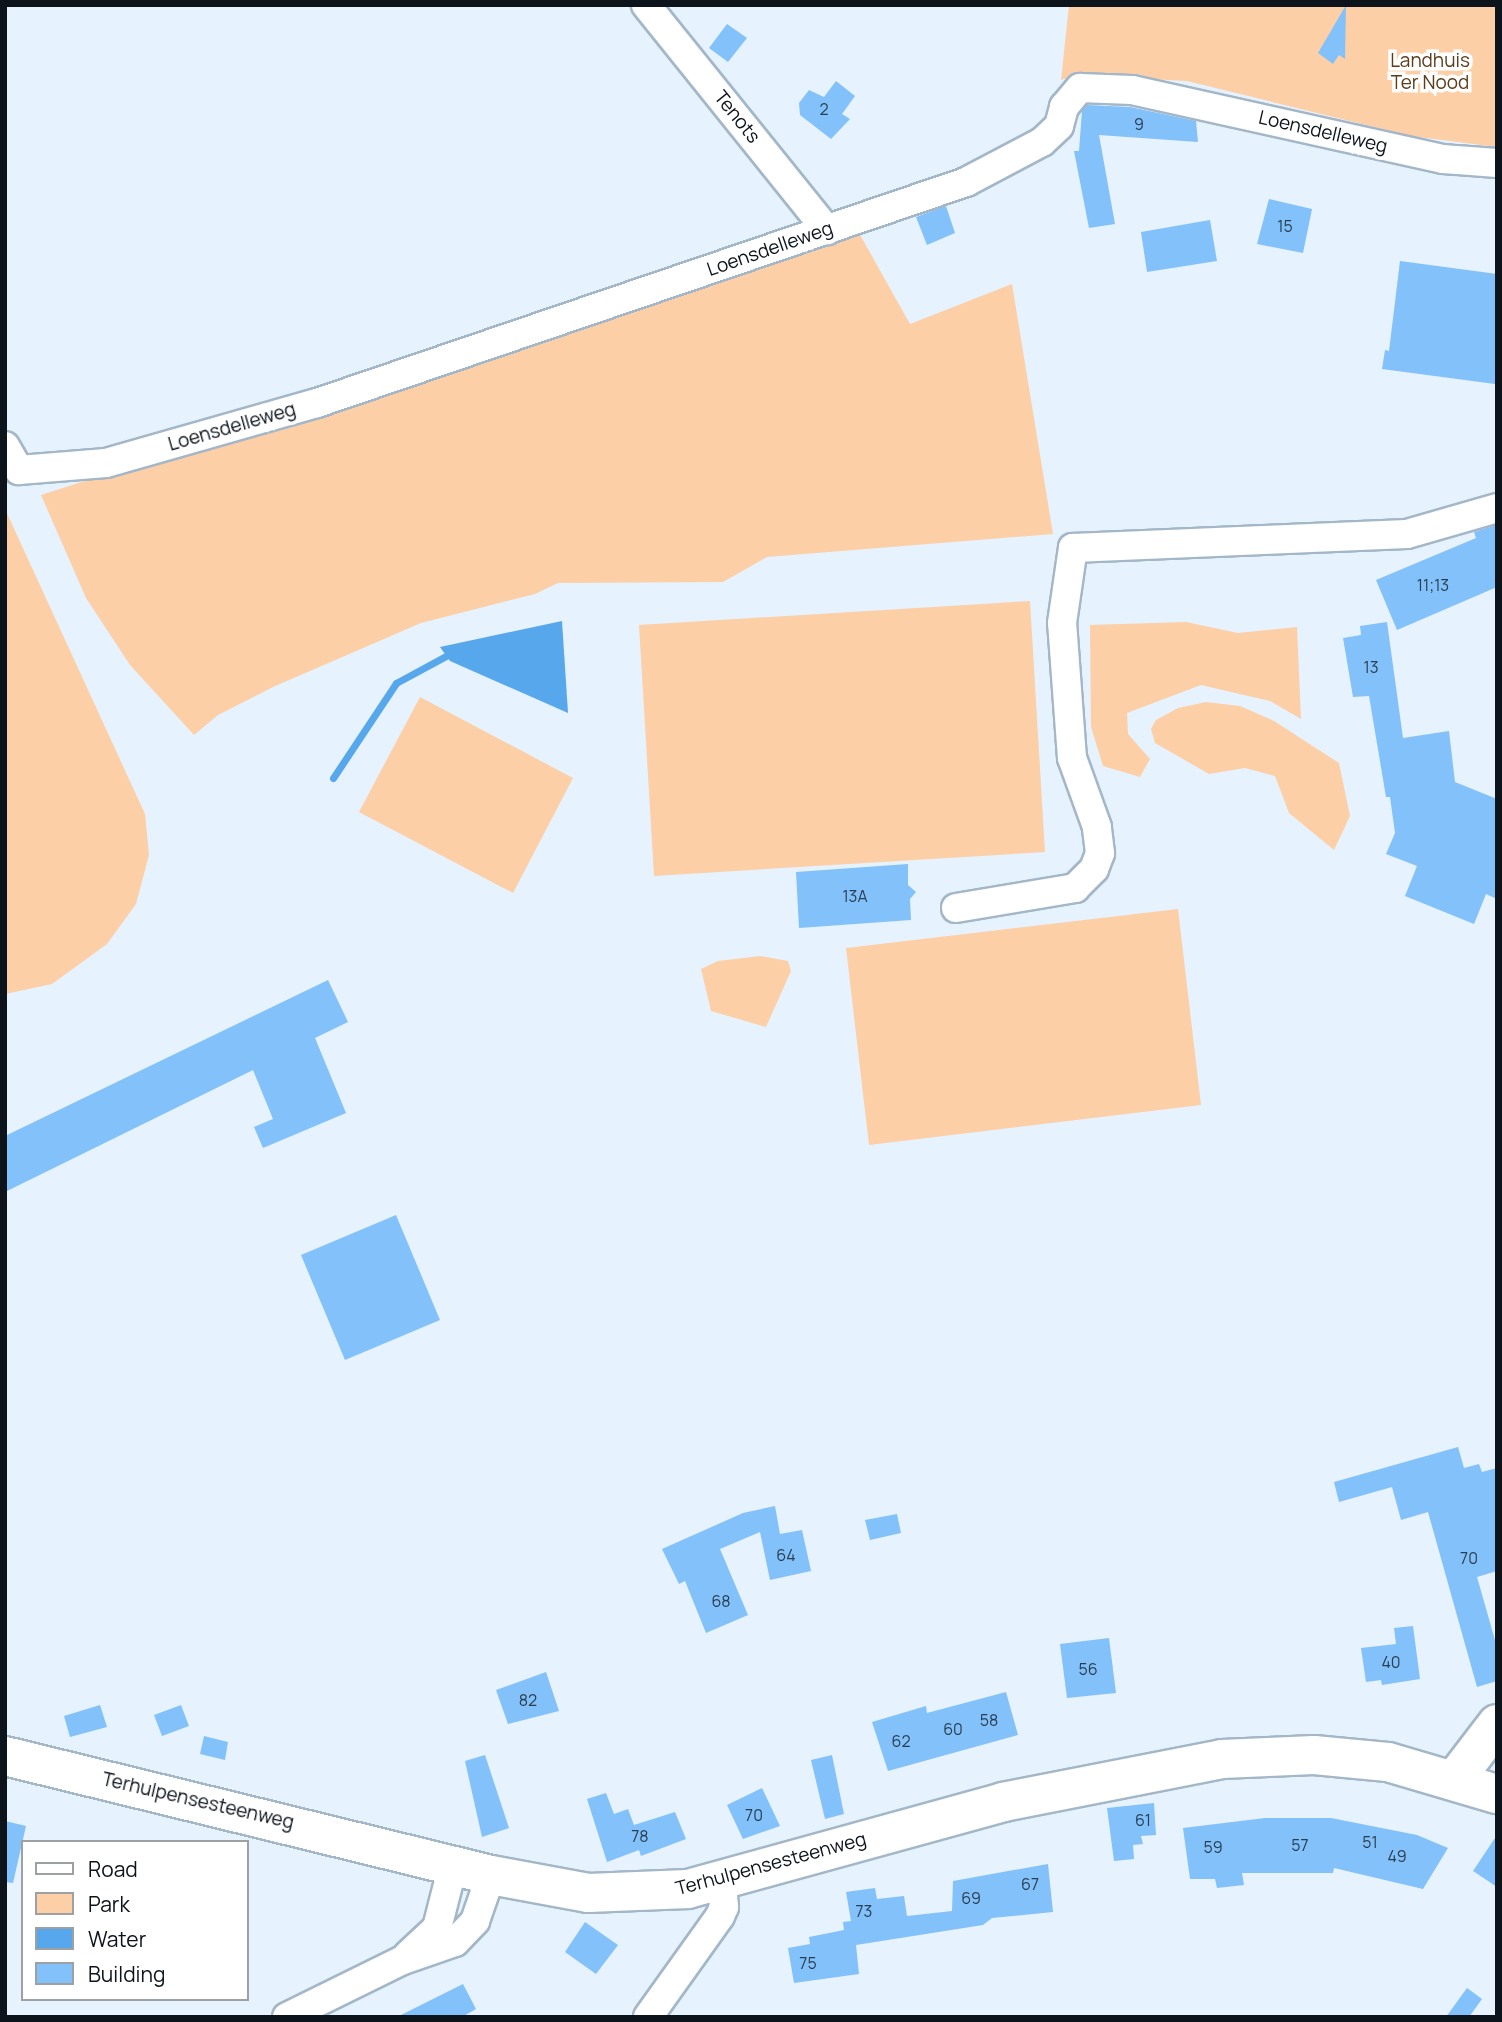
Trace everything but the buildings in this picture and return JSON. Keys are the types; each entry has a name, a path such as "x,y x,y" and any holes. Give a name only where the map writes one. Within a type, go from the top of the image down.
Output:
{"main road":[{"path":"1455,1779 1497,1724"},
{"name":"Terhulpensesteenweg","path":"5,1756 491,1875 588,1893 664,1892 722,1882 1003,1801 1222,1759 1314,1755 1388,1762 1455,1779 1497,1794"}],"street":[{"name":"Tenots","path":"646,5 827,230"},
{"name":"Loensdelleweg","path":"12,458 106,463 317,402 827,230 966,182 1021,154 1059,126 1072,94 1095,86 1132,90 1443,159 1497,163"},
{"path":"956,908 1075,888 1094,869 1100,853 1097,827 1072,758 1062,623 1073,548 1407,534 1497,508"},
{"path":"403,1960 437,1928 453,1865"},
{"path":"287,2017 403,1960 438,1950 467,1933 481,1910 491,1875"},
{"path":"648,2017 720,1916 724,1907 722,1882"}],"green space":[{"name":"Landhuis Ter Nood","path":"1069,5 1497,5 1497,147 1411,136 1187,81 1076,75 1061,80"},
{"path":"859,233 910,324 1012,284 1053,534 767,557 723,582 558,583 535,594 421,623 273,687 218,715 194,735 130,665 86,598 41,495"},
{"path":"5,509 145,814 149,855 136,904 107,944 52,984 5,994"},
{"path":"1030,601 1045,852 654,876 639,625"},
{"path":"1186,622 1238,633 1297,627 1301,719 1270,701 1201,685 1127,713 1128,734 1150,759 1140,777 1103,766 1091,727 1090,625"},
{"path":"420,697 573,778 513,893 359,812"},
{"path":"1206,702 1240,706 1274,721 1339,763 1350,816 1334,850 1289,813 1275,776 1245,768 1209,774 1155,743 1151,729 1156,720 1178,708"},
{"path":"1178,909 1201,1105 869,1145 846,948"},
{"path":"760,956 788,961 791,971 766,1027 711,1011 701,969 718,961"}],"water":[{"path":"562,621 568,713 450,661 440,647"}],"waterway":[{"path":"333,778 396,683 446,656"}]}
